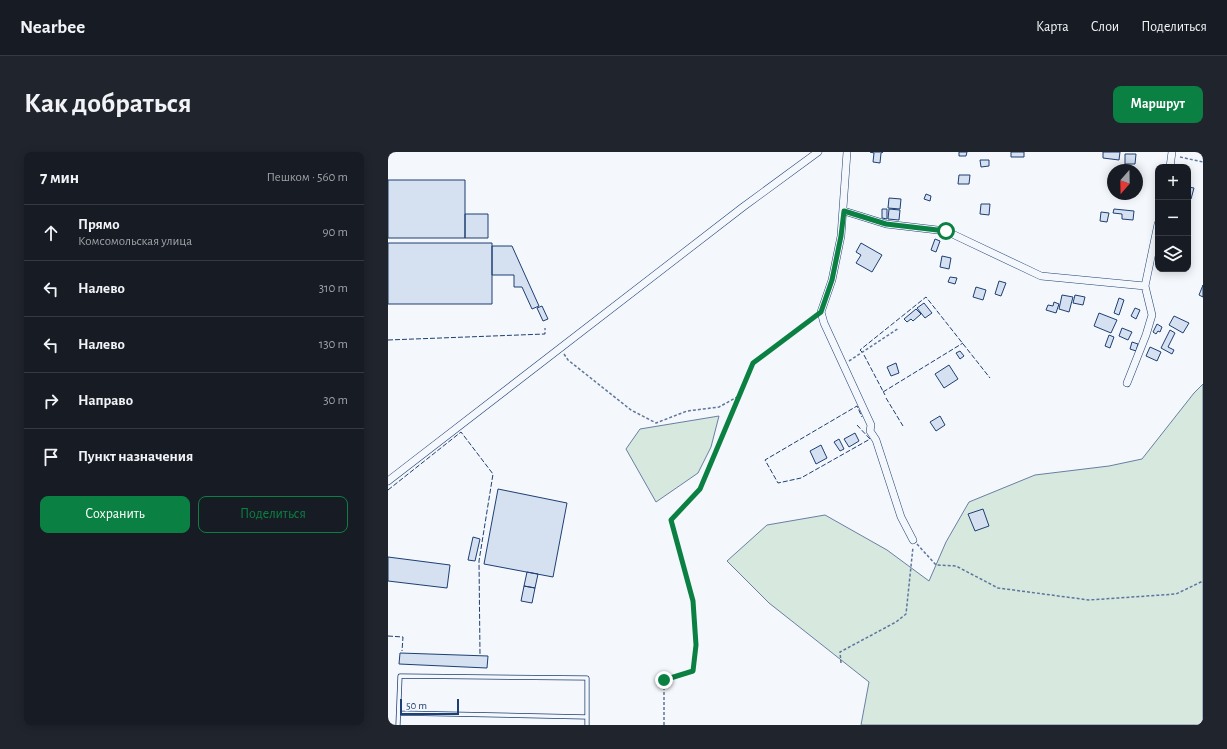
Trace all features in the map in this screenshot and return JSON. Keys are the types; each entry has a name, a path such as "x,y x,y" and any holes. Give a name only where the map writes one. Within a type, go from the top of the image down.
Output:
{"street":[{"path":"388,481 736,212 818,152"},
{"path":"848,152 841,236 832,280 821,312 824,323 871,425 870,431 876,440 900,518 914,540"},
{"path":"1170,164 1172,154"},
{"path":"844,211 886,224 946,231 1041,276 1145,286"},
{"path":"1127,383 1146,335 1152,315 1145,286 1155,236"}],"lane":[{"path":"398,725 400,676 587,678 587,725"},
{"path":"399,713 587,717"}],"path":[{"path":"1172,154 1203,162"},
{"path":"664,725 664,680 693,671 696,645 693,601 671,520 700,489 753,363 821,312"},
{"path":"843,365 899,328"},
{"path":"560,349 568,360 631,410 656,423 687,411 719,408 739,396"},
{"path":"914,540 936,564 956,566 998,588 1089,600 1176,594 1203,581"},
{"path":"841,663 840,652 896,622 906,614 914,540"}],"shaded area":[{"path":"1203,384 1203,725 861,725 869,682 769,603 727,561 767,525 825,515 887,550 929,581 946,542 969,502 1035,475 1109,466 1142,459 1194,393"},
{"path":"719,416 711,447 698,473 656,502 626,449 640,429"}],"building":[{"path":"870,152 883,152 881,153 880,163 873,162 874,153"},
{"path":"959,152 967,152 966,156 959,156"},
{"path":"1011,152 1024,152 1024,157 1011,157"},
{"path":"1103,152 1120,152 1119,160 1103,158"},
{"path":"1125,154 1136,154 1135,164 1125,164"},
{"path":"980,160 989,160 989,166 981,167"},
{"path":"959,175 970,175 969,184 958,184"},
{"path":"388,180 465,180 465,238 388,238"},
{"path":"1191,188 1194,188 1191,199"},
{"path":"926,194 931,196 930,201 924,199"},
{"path":"889,198 901,199 900,209 888,208"},
{"path":"981,204 990,204 989,215 980,214"},
{"path":"882,209 887,209 887,219 882,218"},
{"path":"889,209 900,210 899,220 888,219"},
{"path":"1114,209 1134,211 1133,220 1122,219 1122,214 1113,213"},
{"path":"1101,212 1109,213 1107,222 1100,221"},
{"path":"465,214 488,214 488,238 465,238"},
{"path":"935,239 940,241 936,252 931,250"},
{"path":"388,243 492,243 492,304 388,304"},
{"path":"861,243 882,255 872,272 856,263 861,255 856,252"},
{"path":"492,246 512,246 539,306 532,309 522,287 514,287 514,275 492,275"},
{"path":"942,256 951,258 949,269 940,267"},
{"path":"950,277 957,278 955,284 948,282"},
{"path":"999,281 1006,283 1001,296 995,294"},
{"path":"1203,285 1203,297 1199,295"},
{"path":"976,287 986,290 983,300 973,297"},
{"path":"1062,295 1073,297 1069,312 1059,309"},
{"path":"1075,295 1085,297 1083,305 1073,303"},
{"path":"1119,298 1124,300 1119,315 1114,313"},
{"path":"1054,302 1059,304 1056,313 1046,310 1048,305 1053,306"},
{"path":"924,303 932,313 925,318 917,308"},
{"path":"542,306 548,319 543,321 537,308"},
{"path":"1135,308 1140,310 1136,319 1131,316"},
{"path":"916,309 921,314 913,321 911,319 907,322 904,319"},
{"path":"1099,313 1117,320 1111,333 1094,326"},
{"path":"1174,316 1189,323 1183,333 1169,325"},
{"path":"1157,324 1162,327 1160,332 1158,331 1156,334 1153,332"},
{"path":"1122,328 1132,332 1128,340 1119,336"},
{"path":"1170,330 1175,333 1168,347 1174,350 1172,354 1161,348"},
{"path":"1109,335 1114,337 1110,348 1105,346"},
{"path":"1132,342 1138,344 1136,351 1130,349"},
{"path":"1150,347 1161,352 1157,361 1146,356"},
{"path":"960,351 964,356 960,359 956,353"},
{"path":"896,363 899,373 891,376 887,367"},
{"path":"949,365 958,379 944,388 935,374"},
{"path":"940,416 945,425 936,431 930,422"},
{"path":"855,433 859,441 849,447 844,439"},
{"path":"839,439 844,449 840,451 834,442"},
{"path":"821,445 827,458 816,464 810,451"},
{"path":"498,489 567,503 553,577 484,564"},
{"path":"983,509 989,526 975,531 968,514"},
{"path":"473,537 480,539 475,561 468,560"},
{"path":"388,557 450,565 447,588 388,581"},
{"path":"527,572 538,574 535,588 524,586"},
{"path":"524,586 535,588 532,603 521,601"},
{"path":"400,653 488,656 487,668 399,664"}],"fence":[{"path":"862,352 860,350 926,297 990,378"},
{"path":"388,340 545,334 545,328"},
{"path":"883,392 963,343"},
{"path":"864,355 885,395"},
{"path":"886,398 903,426"},
{"path":"857,425 870,439 801,478 778,483 765,460 857,406 862,417"},
{"path":"388,490 461,432 493,474 479,561 480,655"},
{"path":"388,636 403,637 402,651"}],"route":[{"path":"664,680 693,671 696,645 693,601 677,548 671,520 700,489 753,363 821,312 832,280 841,236 844,211 886,224 918,229 946,231"}]}
